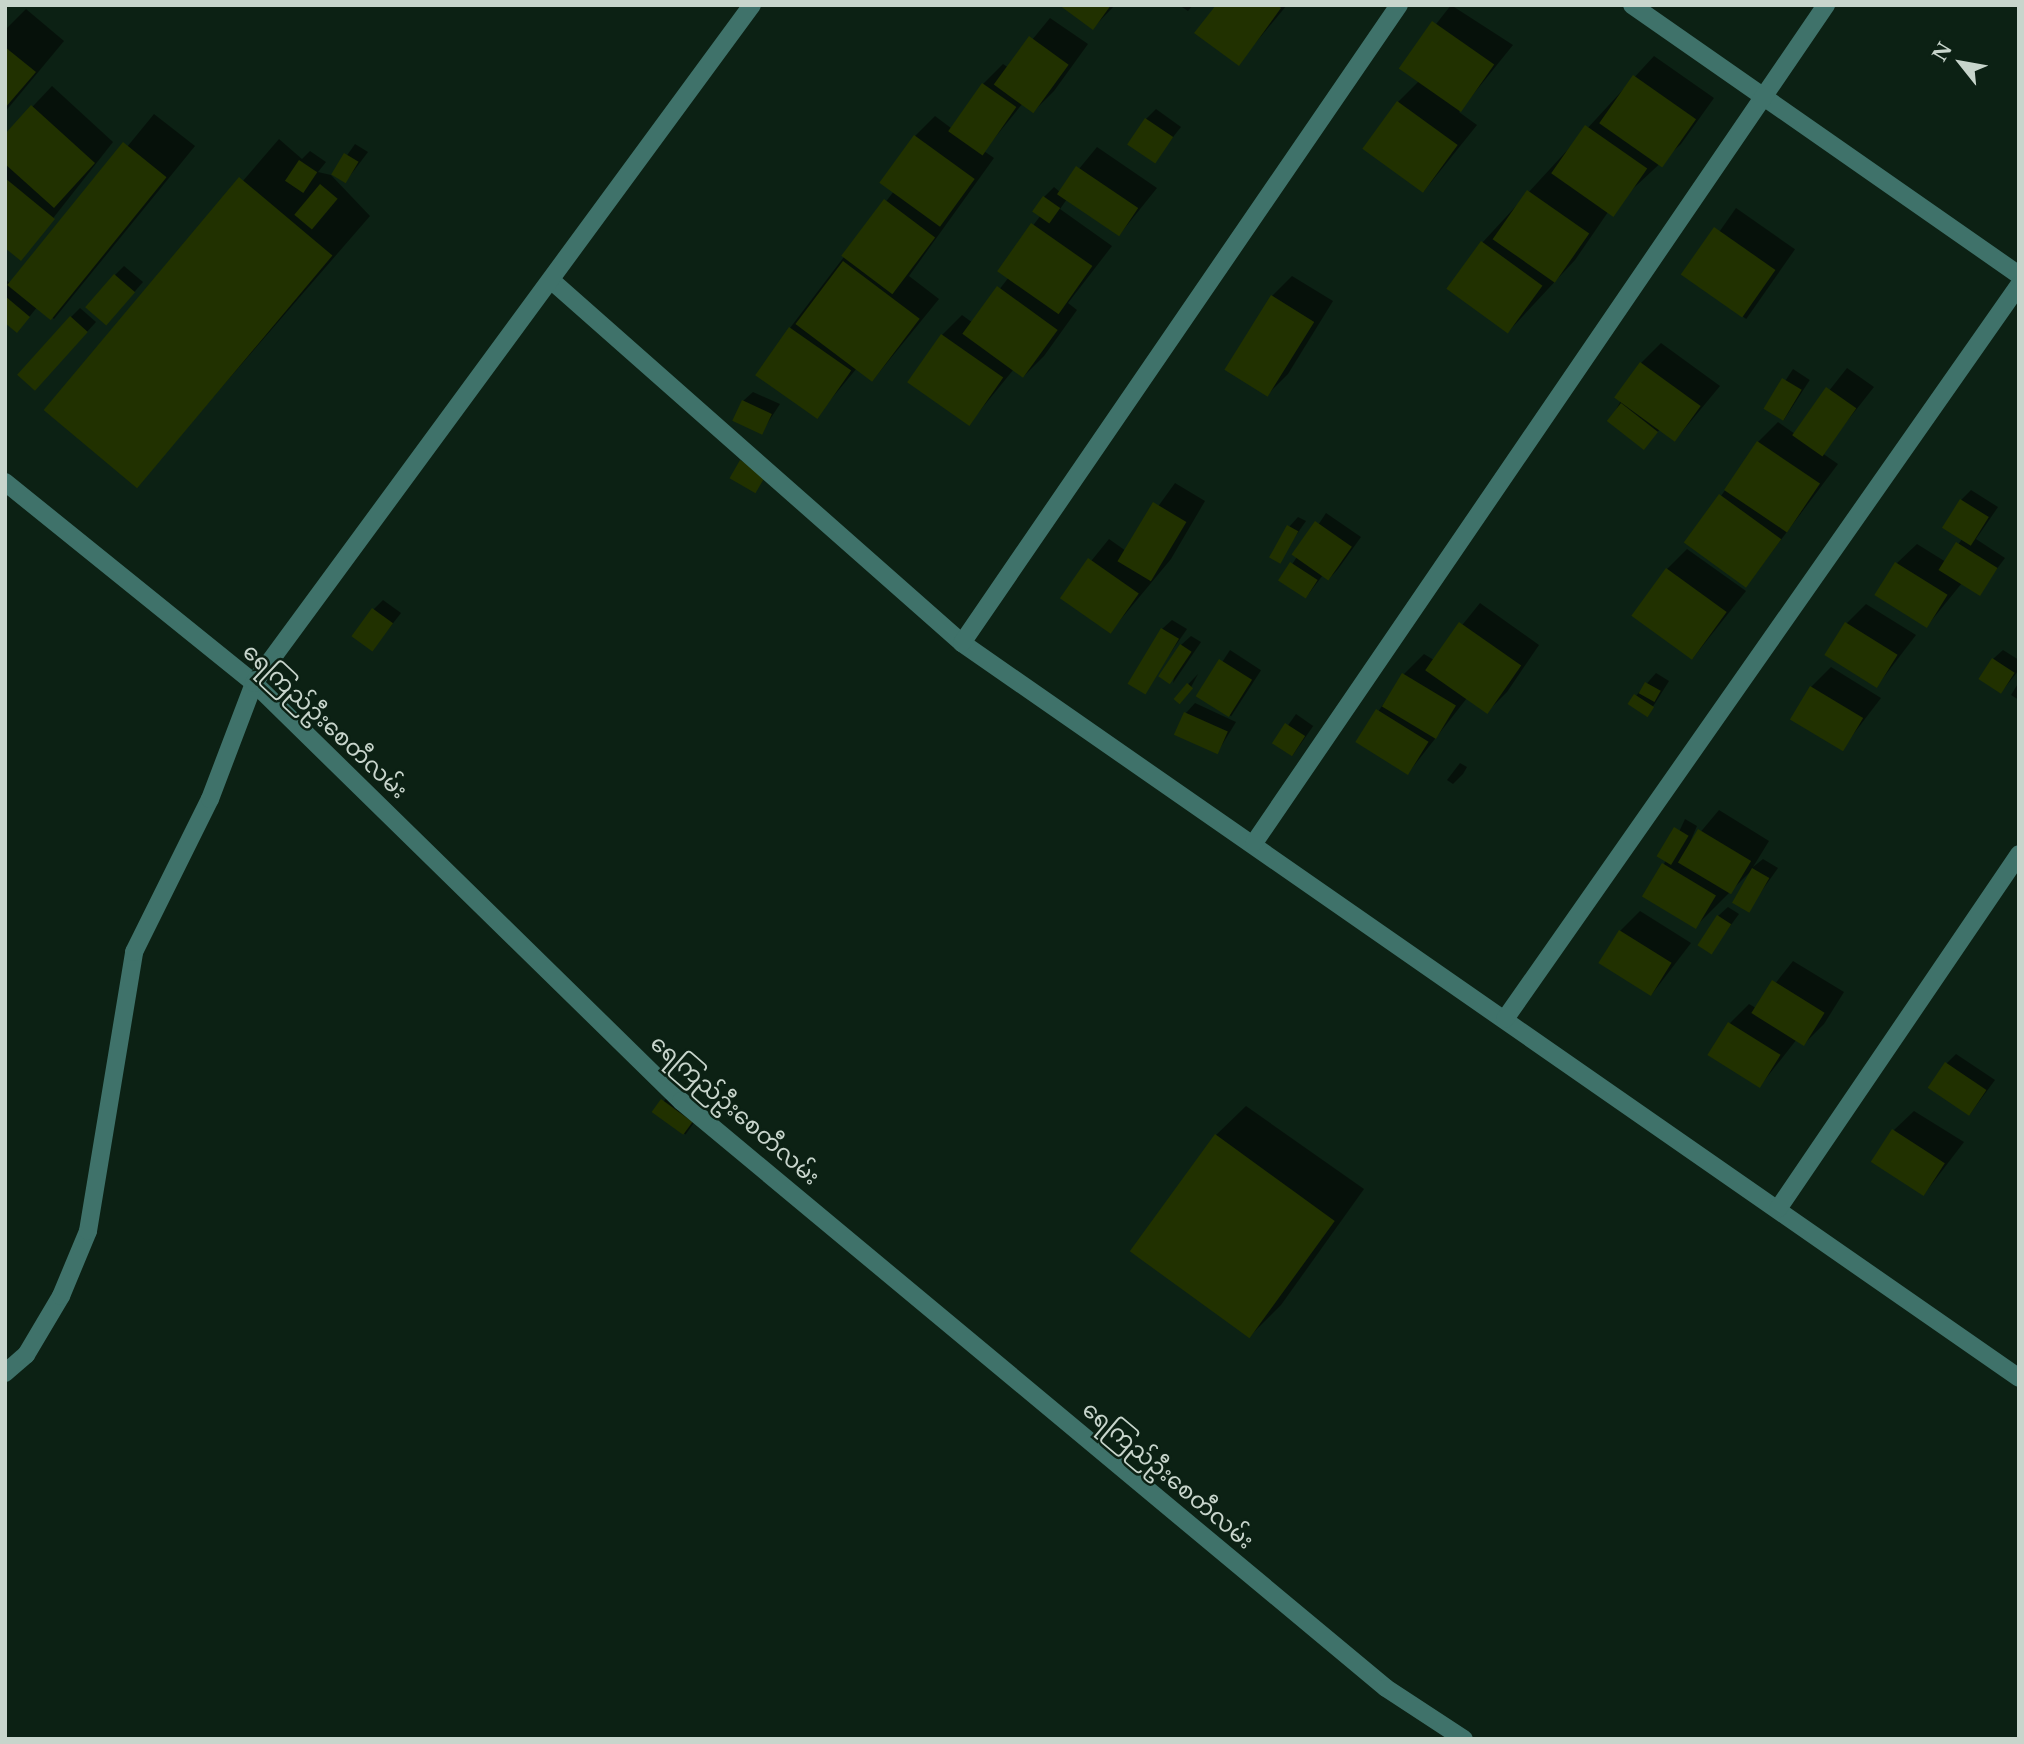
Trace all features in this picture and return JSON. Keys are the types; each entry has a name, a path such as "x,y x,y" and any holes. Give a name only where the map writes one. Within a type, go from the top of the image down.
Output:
{"street":[{"path":"5,1373 26,1355 61,1296 88,1231 134,952 210,799 254,683 371,516 552,281 752,5"},
{"path":"962,643 1399,5"},
{"path":"1632,5 1762,99 2019,275"},
{"path":"1254,843 1826,5"},
{"path":"552,281 962,643 1254,843 2019,1378"},
{"path":"1505,1019 2019,285"},
{"name":"ရေကြည်ဦးစေတီလမ်း","path":"5,482 254,683 681,1101 1386,1688 1464,1739"},
{"path":"1778,1209 2019,854"}],"building":[{"path":"1059,5 1111,5 1093,30"},
{"path":"1216,5 1277,5 1281,8 1239,66 1194,33"},
{"path":"1432,21 1494,65 1461,112 1399,69"},
{"path":"1029,36 1069,65 1033,113 994,85"},
{"path":"5,47 36,72 5,108"},
{"path":"1633,75 1696,119 1662,167 1599,123"},
{"path":"982,83 1016,107 983,155 948,131"},
{"path":"1397,101 1458,145 1423,193 1362,149"},
{"path":"31,105 95,163 54,208 5,164 5,134"},
{"path":"1145,118 1173,137 1155,164 1127,145"},
{"path":"1585,125 1647,169 1613,217 1551,173"},
{"path":"914,135 975,179 940,227 879,183"},
{"path":"123,142 167,177 51,320 7,285"},
{"path":"344,153 359,162 346,183 331,174"},
{"path":"299,160 317,172 303,193 285,181"},
{"path":"1076,166 1138,208 1119,236 1057,194"},
{"path":"239,177 332,255 137,488 44,410"},
{"path":"5,178 55,219 21,261 5,248"},
{"path":"320,184 338,199 312,229 294,215"},
{"path":"1527,190 1589,234 1555,283 1493,239"},
{"path":"1043,196 1060,208 1049,224 1032,212"},
{"path":"884,199 935,238 892,294 841,256"},
{"path":"1031,223 1092,266 1059,314 997,271"},
{"path":"1714,227 1775,270 1742,318 1681,275"},
{"path":"1481,241 1542,286 1508,333 1446,289"},
{"path":"843,261 920,319 872,382 795,324"},
{"path":"114,274 135,292 106,326 85,307"},
{"path":"997,286 1058,330 1023,378 962,334"},
{"path":"1271,295 1314,322 1268,397 1224,370"},
{"path":"5,296 30,317 17,333 5,323"},
{"path":"70,316 88,332 35,391 17,375"},
{"path":"789,327 851,371 817,419 755,375"},
{"path":"941,334 1003,378 969,426 907,382"},
{"path":"1640,362 1701,406 1675,442 1614,398"},
{"path":"1782,378 1802,390 1783,421 1763,409"},
{"path":"1826,387 1856,408 1822,457 1792,435"},
{"path":"742,400 772,414 762,435 732,421"},
{"path":"1621,403 1658,432 1644,450 1607,421"},
{"path":"1757,441 1820,483 1787,532 1724,490"},
{"path":"740,460 766,475 755,493 730,478"},
{"path":"1719,494 1781,539 1746,588 1684,543"},
{"path":"1960,499 1989,517 1971,546 1942,528"},
{"path":"1153,502 1186,522 1151,581 1117,561"},
{"path":"1315,521 1352,547 1328,580 1291,555"},
{"path":"1287,525 1298,531 1280,564 1269,557"},
{"path":"1956,542 1998,568 1980,596 1939,570"},
{"path":"1088,558 1139,594 1111,634 1060,598"},
{"path":"1290,562 1318,580 1306,598 1278,580"},
{"path":"1895,562 1948,595 1927,628 1874,595"},
{"path":"1666,568 1727,612 1692,660 1631,616"},
{"path":"372,608 393,623 372,652 351,636"},
{"path":"1459,622 1521,666 1487,714 1425,670"},
{"path":"1845,622 1898,655 1877,688 1824,655"},
{"path":"1161,628 1179,639 1146,695 1128,684"},
{"path":"1180,644 1192,652 1170,684 1158,676"},
{"path":"1992,658 2015,673 2001,694 1978,679"},
{"path":"1219,659 1252,680 1229,717 1196,696"},
{"path":"1402,673 1456,705 1436,739 1382,706"},
{"path":"1645,682 1661,691 1654,702 1639,693"},
{"path":"1187,683 1193,688 1180,704 1174,699"},
{"path":"1810,686 1863,718 1843,751 1790,719"},
{"path":"1634,694 1654,707 1648,717 1627,704"},
{"path":"1376,709 1429,742 1408,775 1355,742"},
{"path":"1184,712 1228,732 1218,754 1174,735"},
{"path":"1285,723 1305,736 1292,756 1272,743"},
{"path":"1674,827 1689,836 1671,865 1656,856"},
{"path":"1698,829 1751,861 1731,894 1678,862"},
{"path":"1662,863 1716,895 1696,929 1642,896"},
{"path":"1752,868 1769,878 1749,913 1732,903"},
{"path":"1717,915 1731,924 1712,954 1697,945"},
{"path":"1619,930 1672,963 1651,996 1598,963"},
{"path":"1772,980 1825,1013 1804,1046 1751,1013"},
{"path":"1728,1022 1781,1055 1760,1088 1707,1055"},
{"path":"1945,1062 1986,1090 1969,1116 1928,1088"},
{"path":"661,1099 693,1122 683,1135 652,1112"},
{"path":"1892,1129 1945,1163 1924,1196 1871,1162"},
{"path":"1215,1134 1335,1221 1250,1338 1130,1251"}]}
